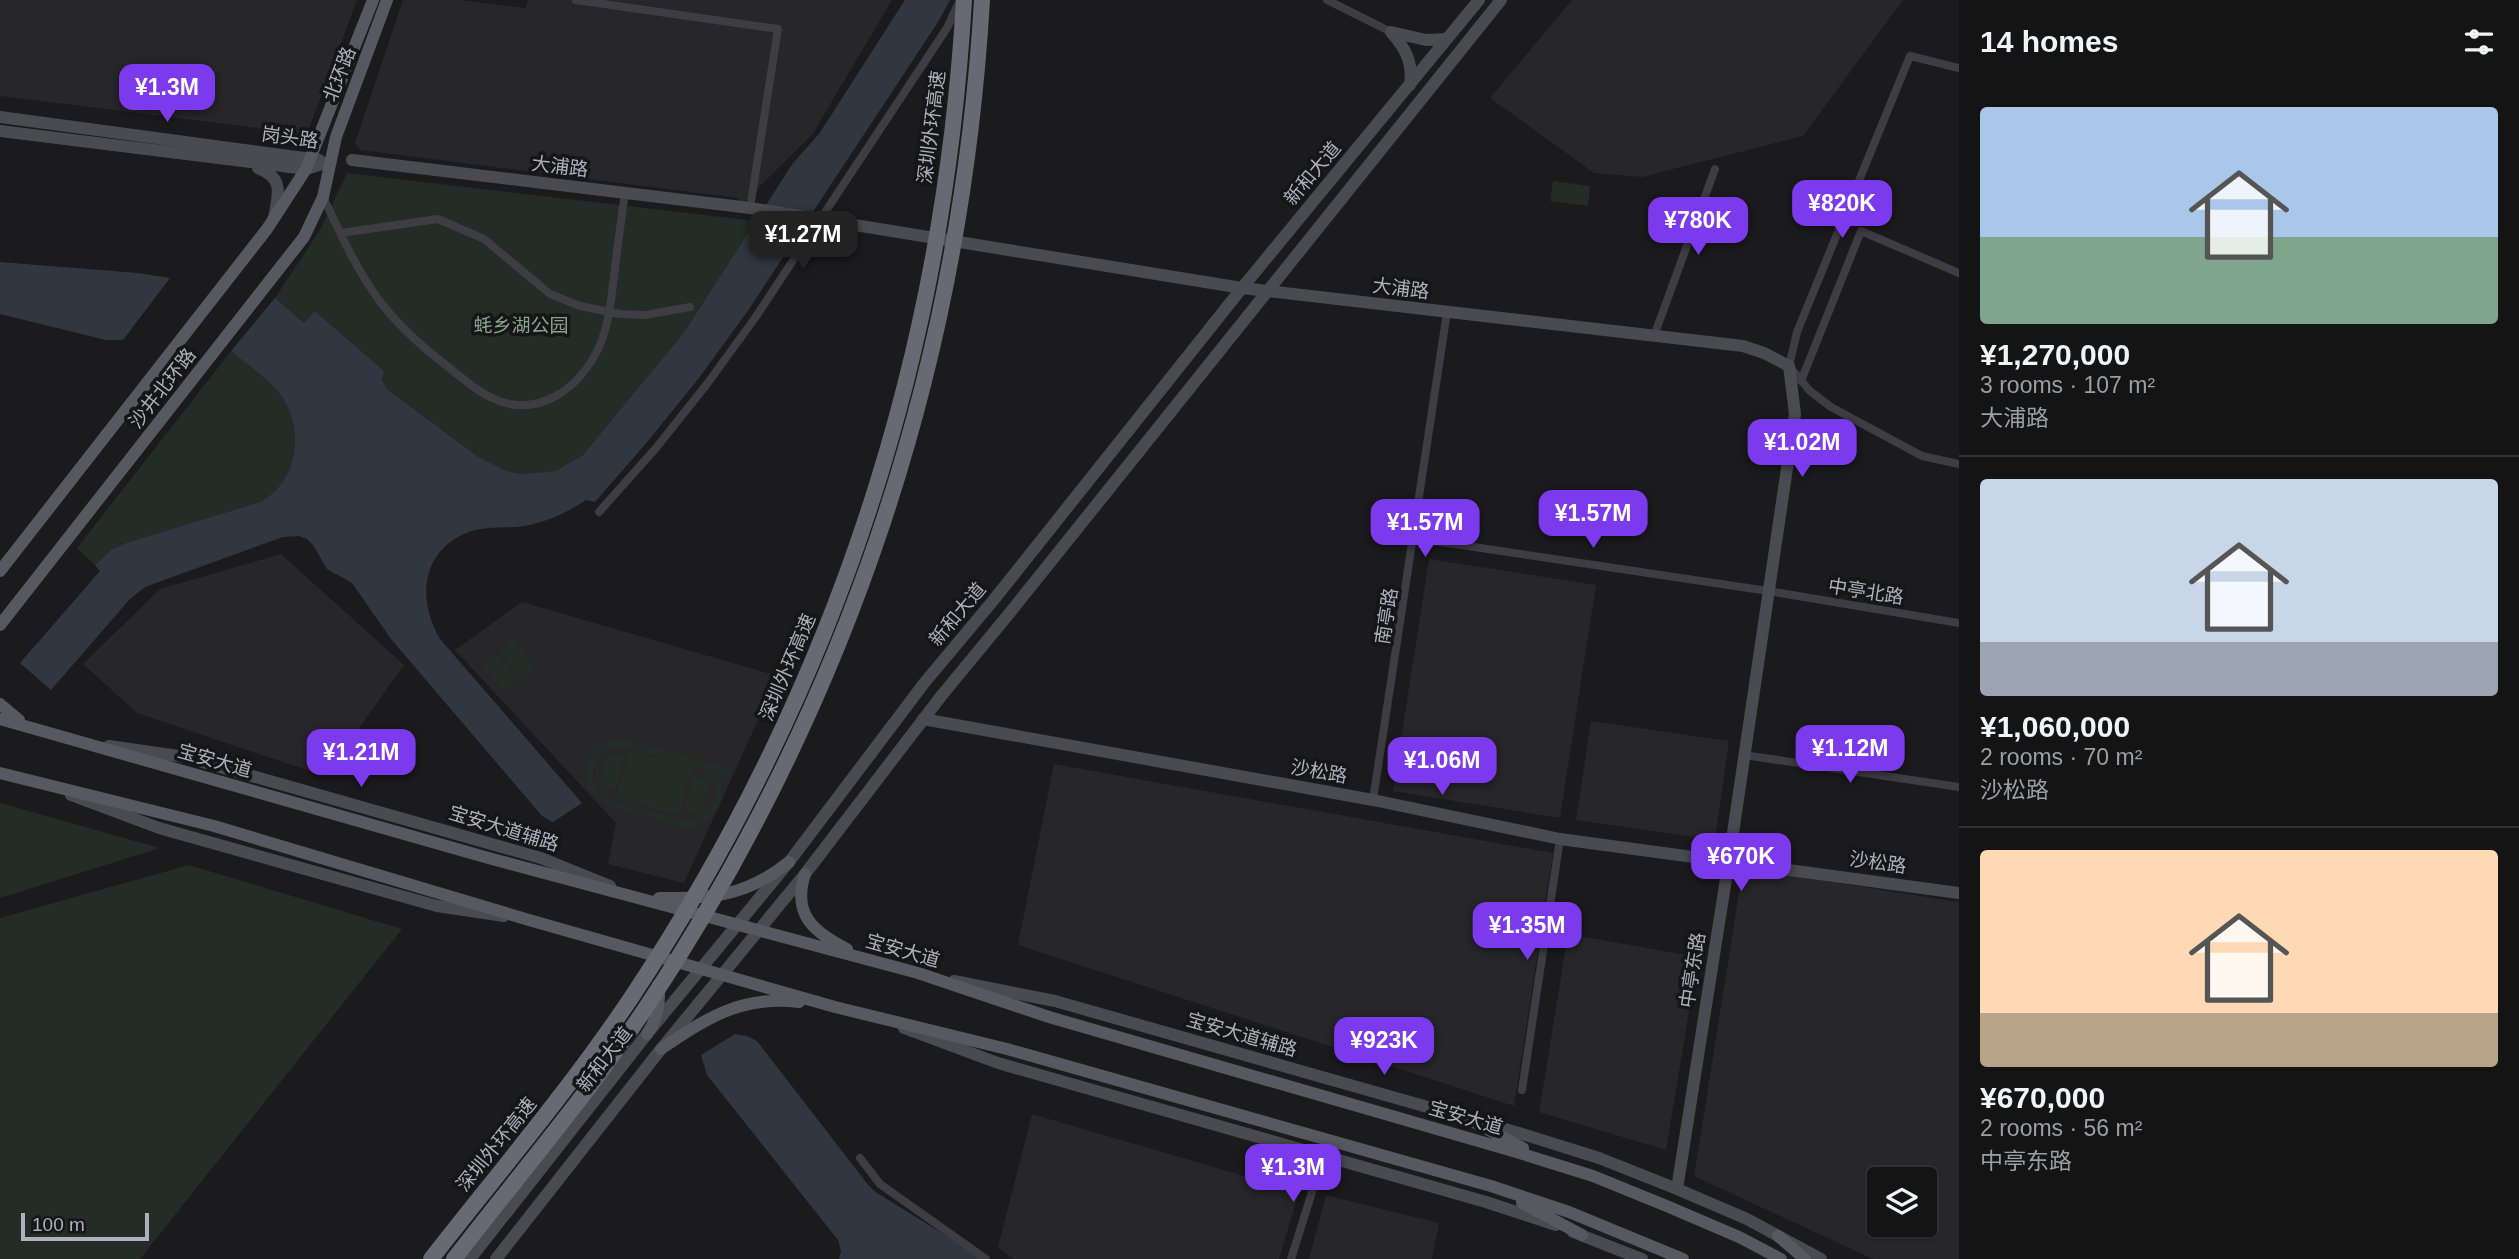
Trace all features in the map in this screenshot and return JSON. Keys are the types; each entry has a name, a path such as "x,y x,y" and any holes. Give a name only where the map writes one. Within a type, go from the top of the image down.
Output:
{"highway":[{"name":"深圳外环高速","path":"431,1259 573,1081 656,959 707,876 748,800 816,656 867,520 895,427 919,332 951,153 962,0"},
{"name":"深圳外环高速","path":"454,1259 587,1091 671,969 722,884 769,797 832,663 899,479 936,336 964,191 982,0"}],"main road":[{"name":"北环路","path":"309,164 373,0"},
{"name":"北环路","path":"329,162 387,0"},
{"name":"新和大道","path":"470,1259 647,1034 789,862 925,682 1242,288 1479,0"},
{"name":"新和大道","path":"496,1259 805,874 923,719 1501,0"},
{"path":"1391,32 1426,40 1447,39"},
{"path":"1391,32 1410,59 1410,85"},
{"name":"岗头路","path":"0,117 309,164"},
{"name":"岗头路","path":"0,131 244,163 329,162"},
{"name":"大浦路","path":"352,160 756,209 1266,292 1743,346 1789,366"},
{"name":"沙井北环路","path":"0,625 303,237 323,197 329,162"},
{"path":"244,163 274,177 278,186 274,218"},
{"name":"沙井北环路","path":"0,570 221,288 274,218 309,164"},
{"name":"中亭东路","path":"1677,1189 1795,414 1789,366"},
{"path":"0,704 31,727"},
{"name":"宝安大道","path":"0,719 492,859 918,973 1049,1017 1551,1163 1670,1207 1739,1237 1781,1259"},
{"name":"沙松路","path":"923,719 1373,800 1560,839 1959,893"},
{"path":"4,775 214,826 529,920 881,1020 1007,1049 1491,1186 1569,1212 1683,1259"},
{"path":"643,898 696,899 725,895 765,879 789,862"},
{"path":"805,874 802,901 812,926 826,939 872,961"},
{"path":"627,948 650,967 658,986 659,1006 653,1026 647,1034"},
{"name":"宝安大道辅路","path":"918,973 1055,1001 1600,1158 1747,1219 1821,1259"},
{"path":"662,1049 710,1017 743,1004 780,1000 835,1007"},
{"path":"881,1020 998,1063 1486,1202 1642,1259"},
{"path":"1461,1116 1551,1163"},
{"path":"1491,1186 1582,1235"},
{"path":"1778,1236 1805,1259"}],"street":[{"path":"576,0 778,29 756,209"},
{"path":"599,512 656,448 755,318 814,218 947,27 962,0"},
{"path":"1327,0 1391,32"},
{"path":"1789,366 1797,332 1910,56 1959,68"},
{"path":"1654,336 1715,169"},
{"path":"323,197 368,283 415,341 479,391 499,401 531,405 552,399 571,387 600,345 609,313 625,193"},
{"path":"341,233 438,219 484,239 550,294 580,306 609,313 645,314 690,306"},
{"path":"1801,381 1861,231 1959,273"},
{"name":"南亭路","path":"1373,800 1447,312"},
{"name":"大浦路","path":"1789,366 1810,391 1831,407 1922,456 1959,464"},
{"name":"中亭北路","path":"1414,538 1768,591 1959,623"},
{"path":"1744,755 1959,787"},
{"path":"1522,1090 1560,839"},
{"path":"1291,1259 1323,1157"},
{"path":"860,1158 880,1184 986,1259"}],"shaded area":[{"path":"0,0 357,0 307,134 0,96"},
{"path":"403,0 459,0 525,8 528,0 892,0 812,135 742,204 738,198 360,150 355,143"},
{"path":"905,0 950,0 747,312 699,378 648,441 595,502 586,500 545,521 517,527 470,531 449,543 431,566 426,595 428,610 440,639 582,803 553,822 542,816 391,639 352,583 327,569 313,545 299,536 283,537 145,587 130,599 51,690 20,663 100,571 95,565 112,549 260,502 273,493 283,481 294,453 293,422 288,408 269,382 231,351 275,298 304,323 315,311 384,371 382,379 387,389 477,456 506,471 522,474 555,471 583,455 683,334 793,163 819,134"},
{"path":"1572,0 1903,0 1803,136 1642,177 1594,173 1490,98"},
{"path":"0,262 170,278 123,340 106,340 0,314"},
{"path":"281,554 404,665 325,776 137,713 83,664 160,589"},
{"path":"1429,559 1596,585 1560,818 1393,791"},
{"path":"522,602 778,676 684,883 608,864 616,823 455,650"},
{"path":"1591,721 1729,741 1715,840 1576,820"},
{"path":"1054,764 1553,853 1514,1106 1018,945"},
{"path":"1743,868 1959,902 1959,1259 1873,1259 1694,1176"},
{"path":"1568,934 1698,957 1666,1150 1539,1112"},
{"path":"735,1034 757,1041 869,1186 984,1259 839,1259 841,1251 838,1240 707,1075 701,1055"},
{"path":"1032,1114 1299,1192 1279,1259 1014,1259 998,1247"},
{"path":"1326,1195 1439,1223 1432,1259 1309,1259"}],"green space":[{"name":"蚝乡湖公园","path":"347,173 756,221 683,334 595,443 583,455 555,471 522,474 506,471 477,456 387,389 382,378 384,371 315,311 304,323 275,298 320,230"},
{"path":"1553,181 1590,186 1588,206 1550,201"},
{"path":"231,351 269,382 288,408 293,422 294,453 283,481 273,493 260,502 126,543 112,549 95,565 77,548"},
{"path":"513,639 536,666 522,678 499,652"},
{"path":"496,653 519,680 505,692 482,665"},
{"path":"629,740 731,769 729,776 717,773 722,790 715,814 702,824 682,827 616,808 595,796 585,777 587,763 597,748 609,741","holes":["615,747 701,769 710,777 714,788 715,796 710,807 698,818 687,819 632,806 602,793 593,773 598,760 602,754"]},
{"path":"629,751 692,768 679,815 616,798"},
{"path":"607,753 624,757 615,790 598,785"},
{"path":"693,776 710,781 701,814 684,809"},
{"path":"0,803 160,848 0,898"},
{"path":"189,865 402,929 140,1259 0,1259 0,918"}]}
